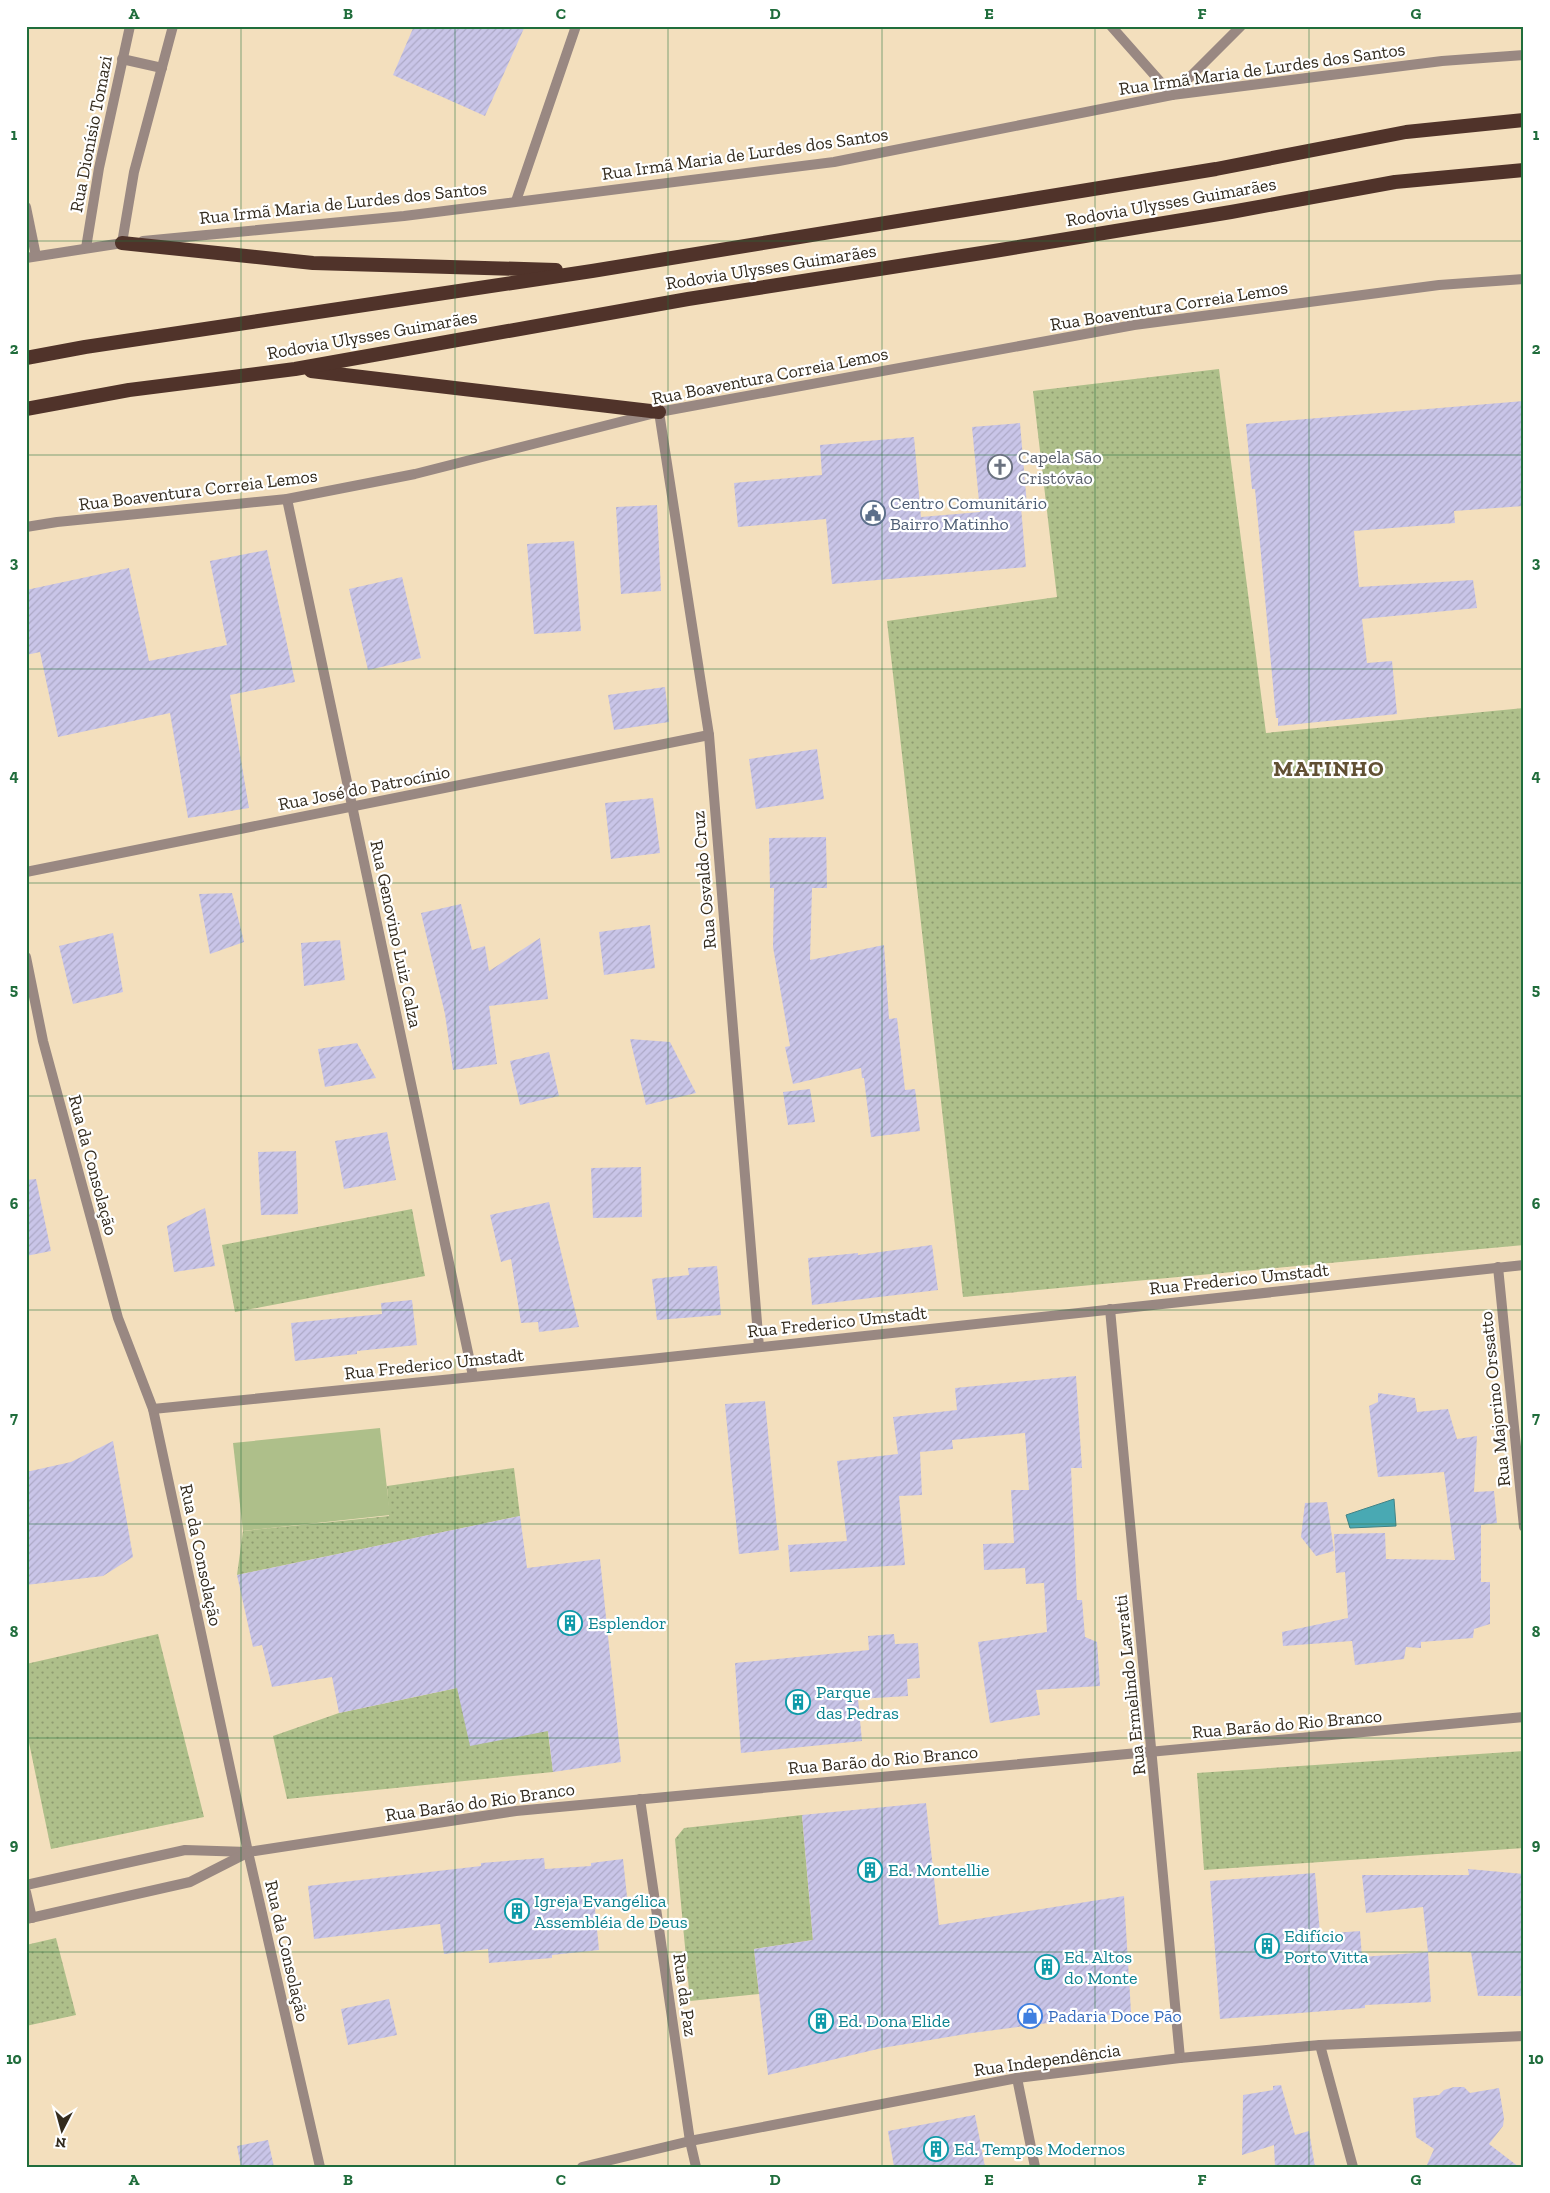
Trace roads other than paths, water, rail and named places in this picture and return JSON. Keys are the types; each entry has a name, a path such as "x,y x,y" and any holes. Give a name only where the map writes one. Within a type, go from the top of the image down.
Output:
{"highway":[{"name":"Rodovia Ulysses Guimarães","path":"26,358 94,345 592,271 1216,169 1406,132 1524,120"},
{"name":"Rodovia Ulysses Guimarães","path":"26,409 129,390 295,369 688,298 1037,244 1395,182 1524,170"},
{"path":"122,243 313,263 592,271"},
{"path":"295,369 659,412"}],"street":[{"name":"Rua Dionísio Tomazi","path":"86,248 99,168 130,26"},
{"path":"122,243 134,172 173,26"},
{"path":"516,201 576,26"},
{"path":"1111,26 1172,95 1241,26"},
{"name":"Rua Irmã Maria de Lurdes dos Santos","path":"31,257 122,243 404,216 834,162 1172,95 1442,61 1524,55"},
{"path":"122,59 162,68"},
{"path":"26,207 31,257"},
{"name":"Rua Boaventura Correia Lemos","path":"26,527 57,522 287,499 415,474 659,412 1134,325 1439,285 1524,279"},
{"name":"Rua Osvaldo Cruz","path":"659,412 709,735 759,1347"},
{"name":"Rua Genovino Luiz Calza","path":"287,499 473,1376"},
{"name":"Rua José do Patrocínio","path":"26,872 709,735"},
{"name":"Rua da Consolação","path":"26,957 43,1042 118,1318 153,1409 248,1852 320,2167"},
{"name":"Rua Frederico Umstadt","path":"153,1409 759,1347 1524,1265"},
{"name":"Rua Majorino Orssatto","path":"1498,1267 1524,1527"},
{"name":"Rua Ermelindo Lavratti","path":"1110,1309 1180,2058"},
{"name":"Rua Barão do Rio Branco","path":"26,1885 185,1850 248,1852 516,1811 807,1782 1153,1753 1524,1717"},
{"name":"Rua da Paz","path":"640,1799 690,2141 696,2167"},
{"name":"Rua Barão do Rio Branco","path":"29,1918 190,1882 248,1852"},
{"path":"26,1892 29,1918"},
{"name":"Rua Independência","path":"582,2167 690,2141 1017,2078 1180,2058 1320,2046 1524,2036"},
{"path":"1320,2046 1353,2167"},
{"path":"1017,2078 1035,2167"}],"water":[{"path":"1394,1499 1396,1526 1350,1528 1346,1515"}],"place":[{"name":"Capela São Cristóvão","path":"1000,467"},
{"name":"Centro Comunitário Bairro Matinho","path":"873,513"},
{"name":"Esplendor","path":"570,1623"},
{"name":"Parque das Pedras","path":"798,1702"},
{"name":"Ed. Montellie","path":"870,1870"},
{"name":"Igreja Evangélica Assembléia de Deus","path":"517,1911"},
{"name":"Edifício Porto Vitta","path":"1267,1946"},
{"name":"Ed. Altos do Monte","path":"1047,1967"},
{"name":"Padaria Doce Pão","path":"1030,2016"},
{"name":"Ed. Dona Elide","path":"821,2021"},
{"name":"Ed. Tempos Modernos","path":"936,2149"}],"district":[{"name":"MATINHO","path":"1329,768"}]}
